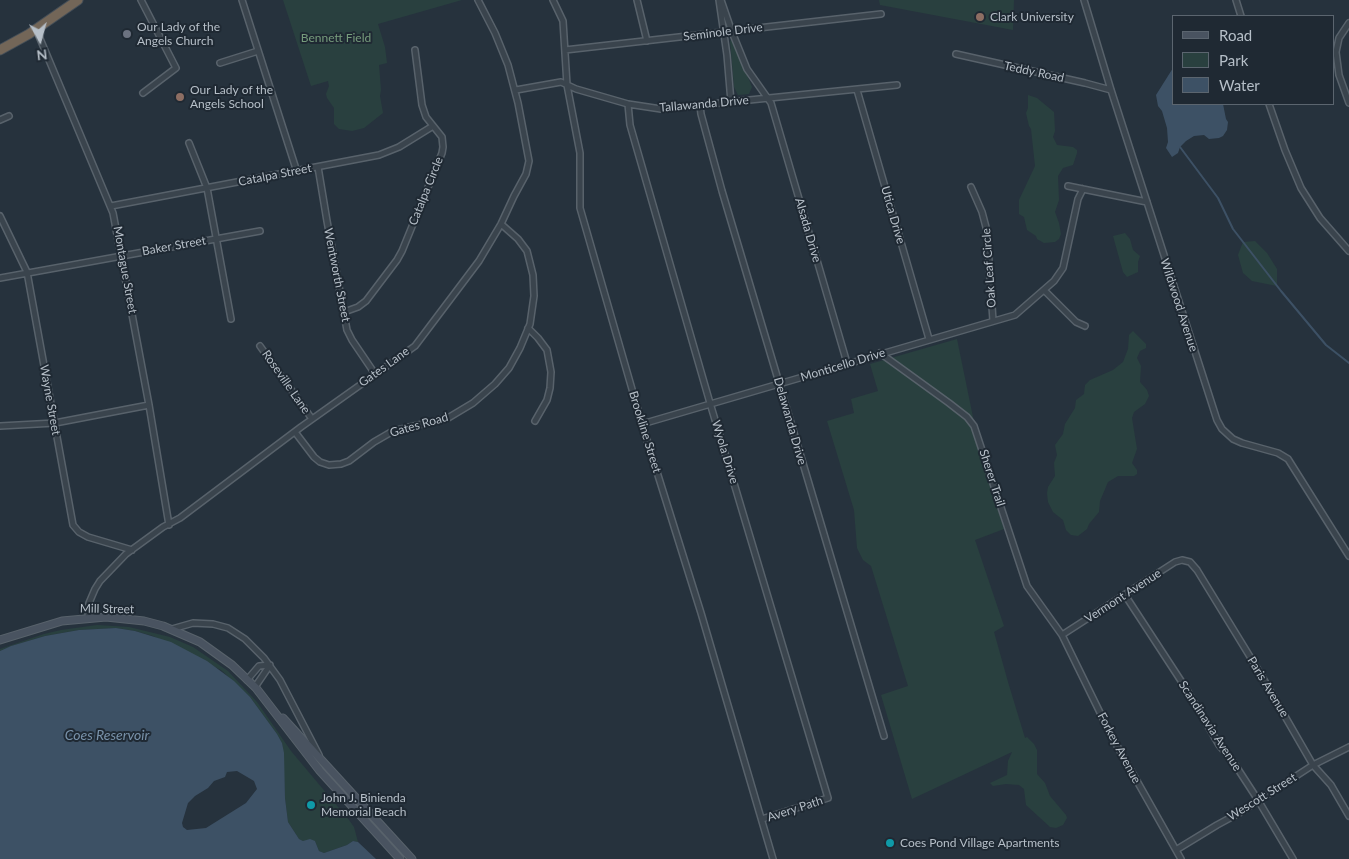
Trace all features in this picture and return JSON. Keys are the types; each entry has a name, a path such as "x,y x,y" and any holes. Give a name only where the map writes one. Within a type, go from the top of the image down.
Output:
{"highway":[{"path":"0,50 36,29 78,0"}],"main road":[{"name":"Mill Street","path":"0,640 49,624 88,618 125,618 144,621 172,629 194,639 232,665 255,687 320,771 400,859"},
{"name":"Mill Street","path":"276,712 291,725 412,859"}],"street":[{"path":"141,0 176,68 143,93"},
{"path":"242,0 298,172"},
{"name":"Gates Lane","path":"88,618 89,603 100,581 132,550 415,346 479,261 501,224 526,174 529,164 516,90 500,46 478,0"},
{"name":"Brookline Street","path":"553,0 563,21 567,85 580,153 580,208 642,424 701,613 773,859"},
{"path":"637,0 647,41"},
{"path":"720,0 731,102"},
{"name":"Alsada Drive","path":"720,0 748,69 768,98 774,114 847,363"},
{"name":"Wildwood Avenue","path":"1084,0 1111,90 1219,425 1229,436 1242,443 1275,452 1288,459 1349,556"},
{"path":"1236,0 1241,15"},
{"name":"Seminole Drive","path":"565,50 881,14"},
{"path":"1349,23 1339,38 1336,52 1339,76 1349,103"},
{"name":"Montague Street","path":"36,29 115,218 169,525"},
{"path":"220,63 258,50"},
{"name":"Catalpa Circle","path":"344,312 358,307 366,301 402,251 442,153 442,137 426,117 422,105 415,50"},
{"name":"Teddy Road","path":"956,54 1111,90"},
{"name":"Tallawanda Drive","path":"516,90 561,82 628,104 662,109 897,85"},
{"name":"Utica Drive","path":"857,90 929,339"},
{"name":"Wyola Drive","path":"628,104 630,125 710,403 828,798"},
{"name":"Delawanda Drive","path":"700,105 701,116 719,181 884,736"},
{"path":"1269,105 1301,188 1320,218 1349,252"},
{"path":"0,120 8,116"},
{"name":"Catalpa Street","path":"111,206 298,172 387,152 400,147 433,126"},
{"path":"189,144 207,188 232,320"},
{"name":"Wentworth Street","path":"318,167 349,334 375,374"},
{"path":"1068,186 1147,202"},
{"name":"Oak Leaf Circle","path":"971,187 988,231 993,321"},
{"name":"Monticello Drive","path":"642,424 1016,314 1054,281 1063,268 1078,198 1083,189"},
{"name":"Wayne Street","path":"0,216 27,272 71,520 74,528 88,537 132,550"},
{"name":"Gates Road","path":"294,432 314,456 326,464 337,465 349,460 393,431 448,418 473,403 496,384 513,362 528,328 533,312 534,296 531,263 524,247 501,224"},
{"name":"Baker Street","path":"0,278 260,230"},
{"path":"1044,290 1076,322 1085,326"},
{"path":"528,328 547,350 551,372 547,400 535,421"},
{"name":"Roseville Lane","path":"260,346 312,419"},
{"name":"Sherer Trail","path":"880,354 944,400 973,424 1025,581 1062,635"},
{"path":"0,426 55,423 149,405"},
{"name":"Vermont Avenue","path":"1062,635 1175,562 1185,560"},
{"name":"Paris Avenue","path":"1185,560 1190,562 1197,570 1313,765 1331,785 1349,816"},
{"name":"Scandinavia Avenue","path":"1125,596 1187,690 1219,745 1234,762 1293,859"},
{"path":"172,629 187,624 213,624 228,628 245,639 270,665 284,687 322,760"},
{"name":"Forkey Avenue","path":"1062,635 1115,742 1179,858"},
{"path":"247,680 259,666 270,665"},
{"path":"255,687 270,665"},
{"name":"Wescott Street","path":"1176,850 1313,765 1349,747"},
{"name":"Avery Path","path":"762,819 828,798"}],"green space":[{"name":"Bennett Field","path":"283,0 462,0 378,24 385,47 387,63 379,65 380,96 383,113 364,128 352,131 339,129 334,124 334,108 326,94 329,86 328,81 311,86"},
{"name":"Clark University","path":"879,0 1014,0 1013,30 880,5"},
{"path":"730,40 734,43 752,87 749,94 738,95 734,87"},
{"path":"1028,95 1037,98 1054,112 1055,131 1053,137 1057,145 1073,147 1077,150 1073,165 1063,168 1058,176 1059,200 1055,212 1061,234 1055,242 1044,243 1037,239 1036,236 1027,230 1024,217 1019,214 1019,200 1035,166 1031,129 1026,113"},
{"path":"1125,233 1130,239 1133,250 1140,256 1138,272 1127,277 1123,272 1113,236"},
{"path":"1255,241 1267,253 1277,269 1277,286 1252,281 1243,273 1238,255 1241,247 1243,242"},
{"path":"1133,331 1146,344 1146,348 1140,351 1137,358 1141,366 1140,382 1147,390 1149,396 1145,404 1134,412 1132,418 1137,449 1132,463 1137,470 1137,474 1134,476 1118,476 1108,482 1100,501 1099,512 1087,529 1078,536 1071,535 1066,530 1063,520 1053,512 1048,502 1048,487 1055,476 1054,463 1057,455 1055,445 1063,434 1065,424 1075,408 1076,400 1084,394 1085,385 1090,380 1113,370 1123,362 1128,349 1129,335"},
{"path":"957,339 981,456 1004,529 975,540 1004,626 994,632 1025,738 1027,737 1034,744 1037,750 1037,774 1045,783 1050,796 1067,818 1063,825 1056,828 1050,827 1026,805 1024,789 1019,785 993,786 990,783 1007,775 1008,761 1012,752 912,799 881,695 908,686 871,566 863,560 857,548 854,510 827,421 854,413 851,399 878,391 870,364"},
{"name":"John J. Binienda Memorial Beach","path":"97,625 129,627 170,637 193,647 228,671 257,702 291,751 349,820 354,827 358,842 353,841 324,853 319,851 315,841 299,839 288,822 282,743 250,697 221,670 153,636 116,628 79,630 45,636 0,651 0,649 44,634"}],"water":[{"path":"1172,70 1172,105 1223,105 1228,122 1227,130 1219,138 1209,139 1204,135 1194,136 1186,141 1180,147 1178,153 1172,157 1166,148 1168,142 1167,128 1162,111 1158,106 1156,95"},
{"name":"Coes Reservoir","path":"116,628 135,631 171,642 207,661 234,681 250,697 282,743 288,822 299,839 315,841 319,851 324,853 353,841 358,842 376,859 0,859 0,651 45,636 79,630","holes":["237,771 254,781 257,789 246,803 206,828 187,830 183,827 182,823 188,803 214,781 225,777 227,772"]}],"waterway":[{"path":"1180,147 1218,198 1233,229 1281,291 1326,345 1349,363"}],"place":[{"name":"Clark University","path":"980,17"},
{"name":"Our Lady of the Angels Church","path":"127,34"},
{"name":"Our Lady of the Angels School","path":"180,97"},
{"name":"John J. Binienda Memorial Beach","path":"311,805"},
{"name":"Coes Pond Village Apartments","path":"890,843"}]}
